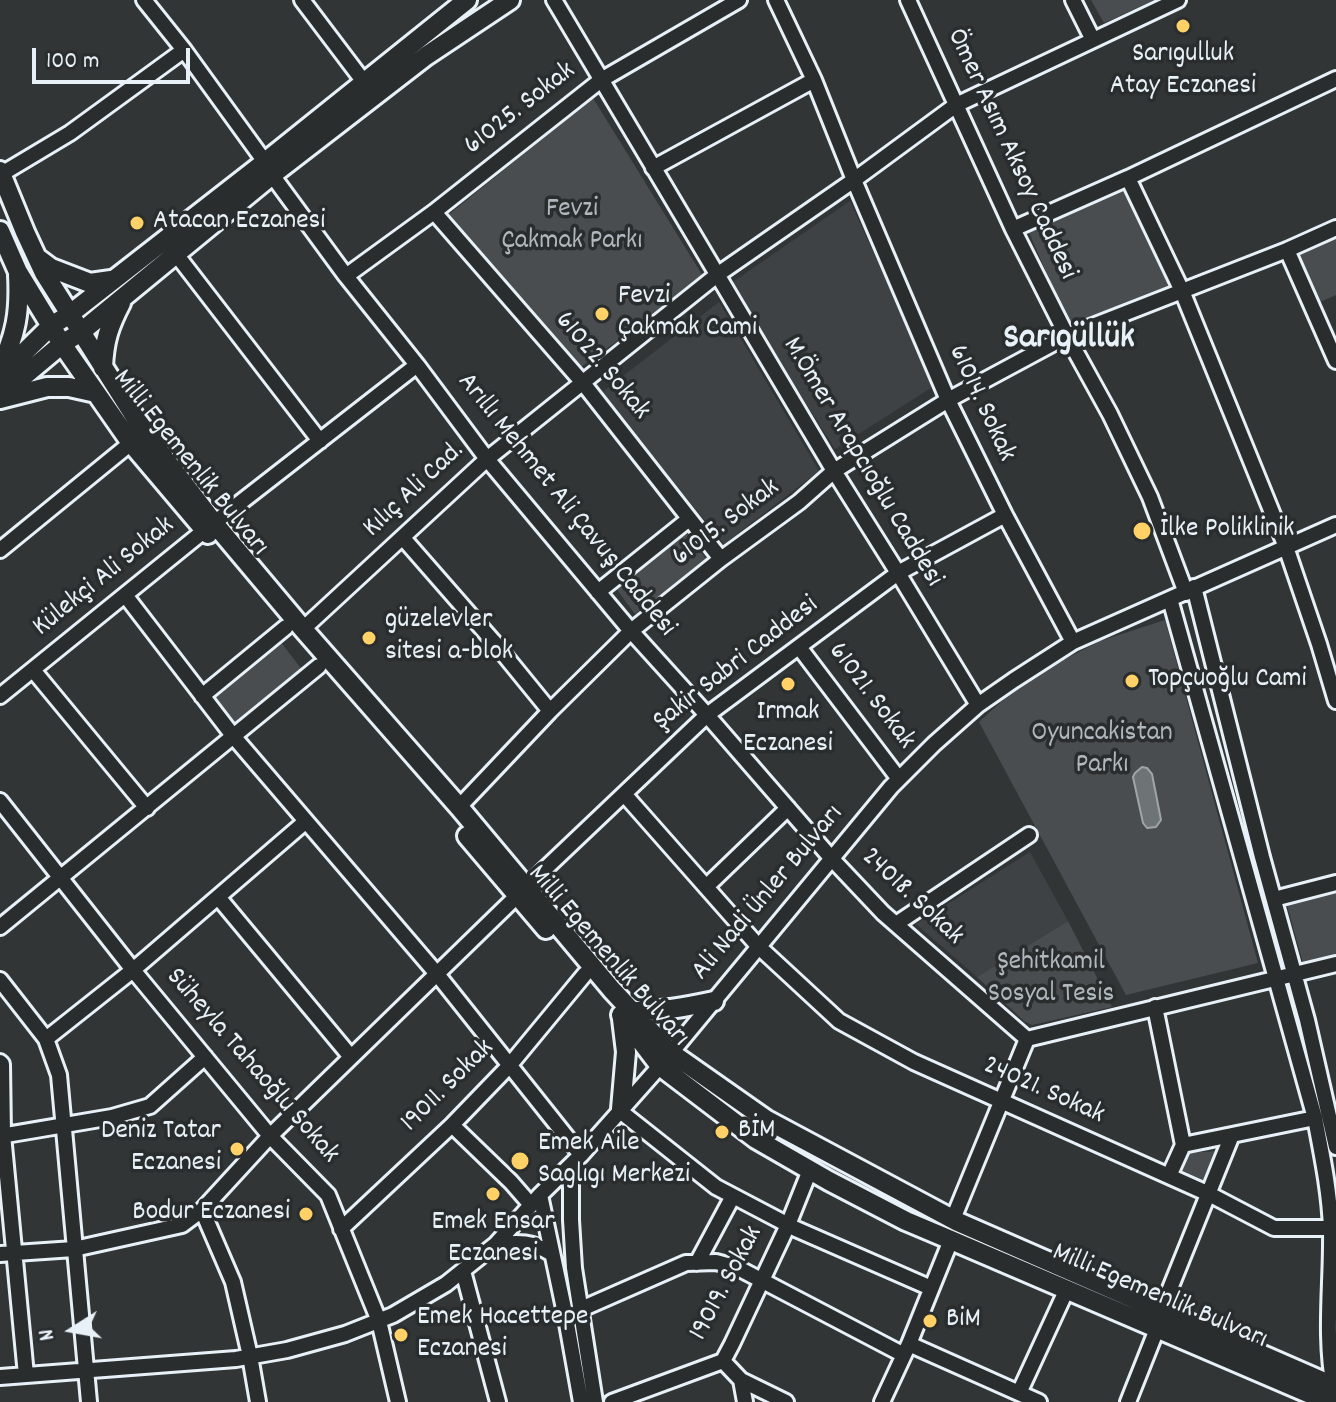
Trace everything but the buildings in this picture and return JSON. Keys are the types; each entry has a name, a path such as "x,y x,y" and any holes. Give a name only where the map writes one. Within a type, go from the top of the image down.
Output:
{"main road":[{"path":"0,397 176,254 364,82 467,0"},
{"path":"0,376 51,326 268,168 510,0"},
{"name":"Milli Egemenlik Bulvarı","path":"0,173 44,273 145,433 209,526"},
{"name":"Milli Egemenlik Bulvarı","path":"0,231 18,272 62,344 131,443 209,526 294,628 459,807 585,974 627,1014 665,1059 756,1139 906,1221 1067,1289 1159,1320 1334,1391"},
{"path":"36,257 51,268 90,283 114,280"},
{"path":"0,368 12,341 17,319 18,272"},
{"path":"103,368 107,331 125,296"},
{"path":"0,397 47,387 69,387 96,393"},
{"name":"Milli Egemenlik Bulvarı","path":"294,628 319,666 612,990 627,1014"},
{"path":"621,1110 627,1014 714,1001"},
{"name":"Milli Egemenlik Bulvarı","path":"665,1059 767,1120 953,1219 1159,1320"}],"street":[{"name":"Arıllı Mehmet Ali Çavuş Caddesi","path":"144,0 184,50 346,276 487,459 631,631 832,859"},
{"path":"302,0 364,82"},
{"name":"M.Ömer Arapcıoğlu Caddesi","path":"554,0 834,471 978,705"},
{"name":"61025. Sokak","path":"346,276 434,212 601,80 739,0"},
{"name":"61014. Sokak","path":"776,0 814,80 948,400 1073,642"},
{"name":"Ömer Asım Aksoy Caddesi","path":"908,0 1013,229 1110,414 1190,590 1294,973 1336,1147"},
{"path":"1073,0 1093,40"},
{"name":"Kılıç Ali Cad.","path":"202,696 294,628 403,538 487,459 717,275 956,105 1178,0"},
{"path":"0,173 70,133 184,50"},
{"path":"1013,229 1336,79"},
{"path":"653,168 814,80"},
{"path":"1128,178 1182,291 1286,547 1336,701"},
{"name":"61022. Sokak","path":"434,212 583,383 721,559"},
{"name":"61015. Sokak","path":"459,807 631,631 799,502 834,471 948,400 1067,336 1336,228"},
{"path":"1287,250 1336,361"},
{"path":"176,254 320,441"},
{"name":"Külekçi Ali Sokak","path":"0,696 209,526 417,365"},
{"path":"0,550 131,443"},
{"name":"Şakir Sabri Caddesi","path":"7,1254 74,1249 182,1225 202,1210 270,1136 707,715 898,573 1005,515"},
{"path":"598,592 689,519"},
{"name":"Ali Nadi Ünler Bulvarı","path":"0,1377 250,1356 287,1350 379,1321 446,1284 496,1244 576,1160 665,1059 899,779 978,705 1073,642 1336,525"},
{"path":"403,538 550,711"},
{"path":"125,595 234,737 437,974 509,1066 576,1160 571,1220 579,1310 595,1402"},
{"name":"Ömer Asım Aksoy Caddesi","path":"1170,599 1277,978 1327,1116 1329,1203 1334,1228 1329,1314 1330,1368 1334,1391"},
{"name":"61021. Sokak","path":"799,647 899,779"},
{"path":"0,927 319,666"},
{"path":"33,670 147,808"},
{"name":"24021. Sokak","path":"624,794 759,947 839,1021 914,1062 1209,1194 1274,1228 1334,1228"},
{"name":"Süheyla Tahaoğlu Sokak","path":"0,801 133,970 270,1136 328,1195 379,1321 398,1402"},
{"path":"706,887 788,808"},
{"path":"46,1039 133,970 305,822"},
{"path":"896,924 1029,835"},
{"name":"24018. Sokak","path":"832,859 883,913 1027,1039"},
{"path":"1274,899 1336,883"},
{"path":"218,897 351,1057"},
{"path":"953,1219 1027,1039 1336,964"},
{"name":"19011. Sokak","path":"341,1229 452,1125 509,1066 585,974"},
{"path":"0,980 46,1039 59,1075 89,1402"},
{"path":"1155,1007 1183,1145 1169,1176"},
{"path":"2,1135 112,1117 150,1106 205,1057"},
{"path":"0,1062 7,1254 26,1375"},
{"path":"621,1110 716,1187 788,1225 931,1288"},
{"path":"1183,1145 1327,1116"},
{"path":"452,1125 511,1182 535,1200 552,1254 581,1402"},
{"path":"1128,1402 1232,1135"},
{"name":"19019. Sokak","path":"612,1402 723,1361 788,1225 810,1170"},
{"path":"697,1263 733,1196"},
{"path":"202,1210 233,1282 258,1402"},
{"path":"882,1402 951,1240"},
{"path":"496,1244 527,1243 541,1246 552,1254"},
{"path":"579,1310 686,1263 716,1262 738,1268 906,1349 1030,1399 1067,1289"},
{"path":"463,1271 498,1402"},
{"path":"723,1361 741,1380 786,1402"},
{"path":"741,1380 745,1402"}],"shaded area":[{"path":"850,201 934,386 835,449 730,284"},
{"path":"719,302 819,471 724,544 601,393"},
{"path":"1142,767 1152,774 1161,820 1156,827 1147,828 1143,823 1133,777"},
{"path":"1030,852 1068,921 977,977 916,924"}],"green space":[{"path":"1091,0 1154,0 1104,23"},
{"name":"Fevzi Çakmak Parkı","path":"593,98 704,278 581,367 447,216"},
{"path":"1125,185 1170,288 1072,331 1027,228"},
{"path":"1336,236 1336,295 1320,302 1297,255"},
{"path":"686,532 706,559 635,614 615,587"},
{"name":"Oyuncakistan Parkı","path":"1165,620 1258,963 1126,995 979,722 1025,680 1100,641"},
{"path":"280,641 303,671 235,726 211,695"},
{"path":"1336,892 1336,954 1303,963 1287,905"},
{"name":"Şehitkamil Sosyal Tesis","path":"1068,921 1112,1007 1032,1025 977,977"},
{"path":"1219,1151 1206,1187 1178,1173 1185,1153"}],"place":[{"name":"Sarıgulluk Atay Eczanesi","path":"1183,26"},
{"name":"Atacan Eczanesi","path":"137,223"},
{"name":"Fevzi Çakmak Cami","path":"602,314"},
{"name":"İlke Poliklinik","path":"1142,531"},
{"name":"güzelevler sitesi a-blok","path":"369,638"},
{"name":"Topçuoğlu Cami","path":"1132,681"},
{"name":"Irmak Eczanesi","path":"788,684"},
{"name":"BİM","path":"722,1132"},
{"name":"Deniz Tatar Eczanesi","path":"237,1149"},
{"name":"Emek Aile Saglıgı Merkezi","path":"520,1161"},
{"name":"Emek Ensar Eczanesi","path":"493,1194"},
{"name":"Bodur Eczanesi","path":"306,1214"},
{"name":"BiM","path":"930,1321"},
{"name":"Emek Hacettepe Eczanesi","path":"401,1335"}],"district":[{"name":"Sarıgüllük","path":"1069,341"}]}
